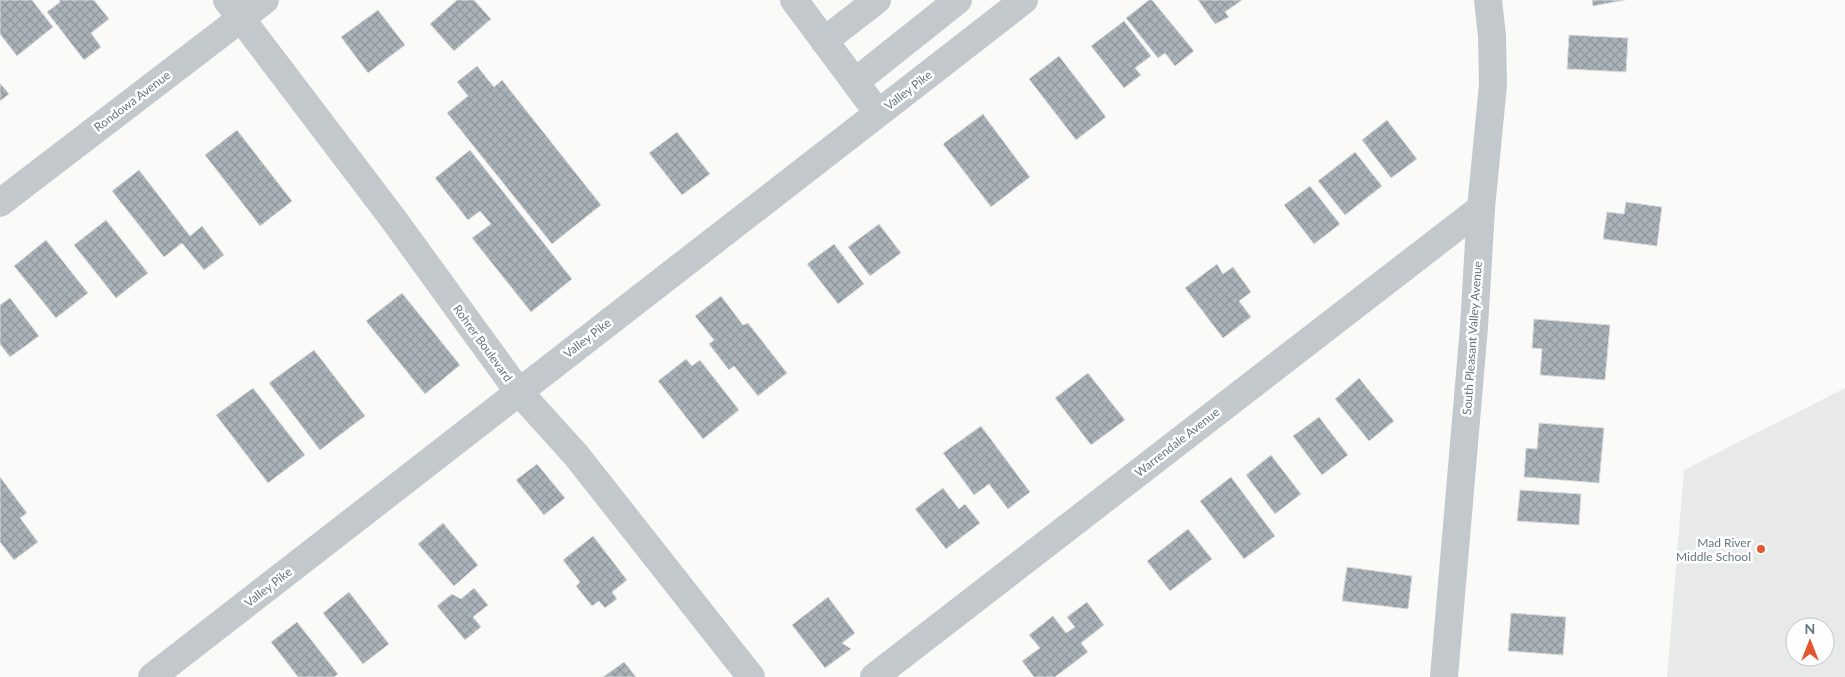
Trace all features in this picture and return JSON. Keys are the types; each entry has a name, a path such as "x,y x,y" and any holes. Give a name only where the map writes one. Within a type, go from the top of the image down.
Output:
{"street":[{"name":"Rondowa Avenue","path":"0,203 234,9 265,0"},
{"path":"794,0 878,114"},
{"path":"824,41 877,0"},
{"path":"855,82 958,0"},
{"name":"Valley Pike","path":"152,677 1024,0"},
{"name":"South Pleasant Valley Avenue","path":"1444,677 1473,337 1481,208 1493,85 1492,36 1488,0"},
{"name":"Rohrer Boulevard","path":"234,9 394,220 518,391 576,455 751,677"},
{"name":"Warrendale Avenue","path":"874,677 1481,208"}],"shaded area":[{"name":"Mad River Middle School","path":"1845,388 1845,677 1667,677 1684,470"}],"building":[{"path":"0,0 32,0 53,27 17,56 0,34"},
{"path":"59,0 94,0 109,19 91,33 101,47 84,60 47,12 60,2"},
{"path":"457,0 474,0 491,19 454,51 430,24"},
{"path":"1149,0 1152,0 1194,51 1175,66 1165,53 1158,58 1126,18"},
{"path":"1198,0 1242,0 1225,12 1229,17 1215,24"},
{"path":"1592,0 1625,0 1593,6"},
{"path":"378,10 405,45 368,73 341,37"},
{"path":"1124,21 1151,56 1135,68 1141,75 1124,88 1091,46"},
{"path":"1569,35 1628,38 1626,72 1567,69"},
{"path":"1059,56 1106,117 1076,140 1029,79"},
{"path":"477,66 494,87 502,80 601,205 552,244 447,113 468,96 457,82"},
{"path":"0,83 9,94 0,101"},
{"path":"983,114 1030,177 991,207 943,144"},
{"path":"1387,120 1417,159 1391,178 1362,140"},
{"path":"237,130 292,201 260,226 205,155"},
{"path":"677,132 710,174 682,195 649,153"},
{"path":"470,150 572,279 531,312 472,238 491,224 480,211 468,220 435,178"},
{"path":"1355,152 1382,186 1345,215 1318,181"},
{"path":"139,170 190,236 202,226 224,255 204,270 182,243 164,257 112,191"},
{"path":"1310,186 1340,224 1314,244 1284,205"},
{"path":"1626,202 1662,207 1657,246 1603,239 1607,212 1624,214"},
{"path":"106,220 148,273 116,298 74,245"},
{"path":"879,224 901,253 870,276 848,247"},
{"path":"46,240 88,293 56,318 14,266"},
{"path":"834,244 864,284 838,304 807,264"},
{"path":"1217,264 1223,274 1233,267 1251,292 1239,301 1251,317 1223,338 1185,288"},
{"path":"402,293 460,365 425,394 366,321"},
{"path":"721,296 743,325 748,323 787,373 758,396 734,366 729,370 709,344 714,340 695,316"},
{"path":"10,298 39,336 10,357 0,344 0,305"},
{"path":"1534,319 1610,325 1605,380 1540,375 1542,349 1532,348"},
{"path":"314,350 365,416 320,450 269,383"},
{"path":"686,359 692,366 700,360 739,410 703,439 658,381"},
{"path":"1088,373 1125,420 1091,445 1055,398"},
{"path":"1359,378 1394,421 1369,441 1335,399"},
{"path":"253,388 305,455 268,483 216,415"},
{"path":"1319,417 1348,455 1322,475 1293,436"},
{"path":"1539,423 1604,428 1599,483 1524,477 1526,448 1537,449"},
{"path":"981,426 1030,492 1008,509 989,484 974,495 943,453"},
{"path":"1271,455 1301,494 1275,514 1246,475"},
{"path":"537,464 565,498 544,515 516,480"},
{"path":"0,477 27,513 20,518 38,542 14,560 0,542"},
{"path":"1231,477 1275,536 1244,559 1200,501"},
{"path":"943,488 959,509 965,504 980,523 946,549 915,509"},
{"path":"1520,490 1581,494 1579,525 1517,521"},
{"path":"443,523 478,565 454,586 418,544"},
{"path":"1188,529 1212,559 1170,591 1147,561"},
{"path":"593,536 627,580 612,592 617,599 605,608 599,601 592,606 576,586 580,582 563,560"},
{"path":"1347,567 1412,576 1408,609 1342,601"},
{"path":"474,588 488,605 473,617 481,627 465,640 437,606 452,594 461,599"},
{"path":"349,592 389,644 363,664 323,613"},
{"path":"828,597 855,633 842,643 851,649 825,668 792,625"},
{"path":"1087,602 1104,625 1081,643 1088,652 1055,677 1034,677 1022,661 1040,648 1029,635 1053,616 1066,633 1075,627 1067,617"},
{"path":"1511,613 1566,617 1563,655 1508,651"},
{"path":"297,622 338,674 334,677 298,677 271,642"},
{"path":"624,662 636,677 603,677"}],"place":[{"name":"Mad River Middle School","path":"1761,549"}]}
